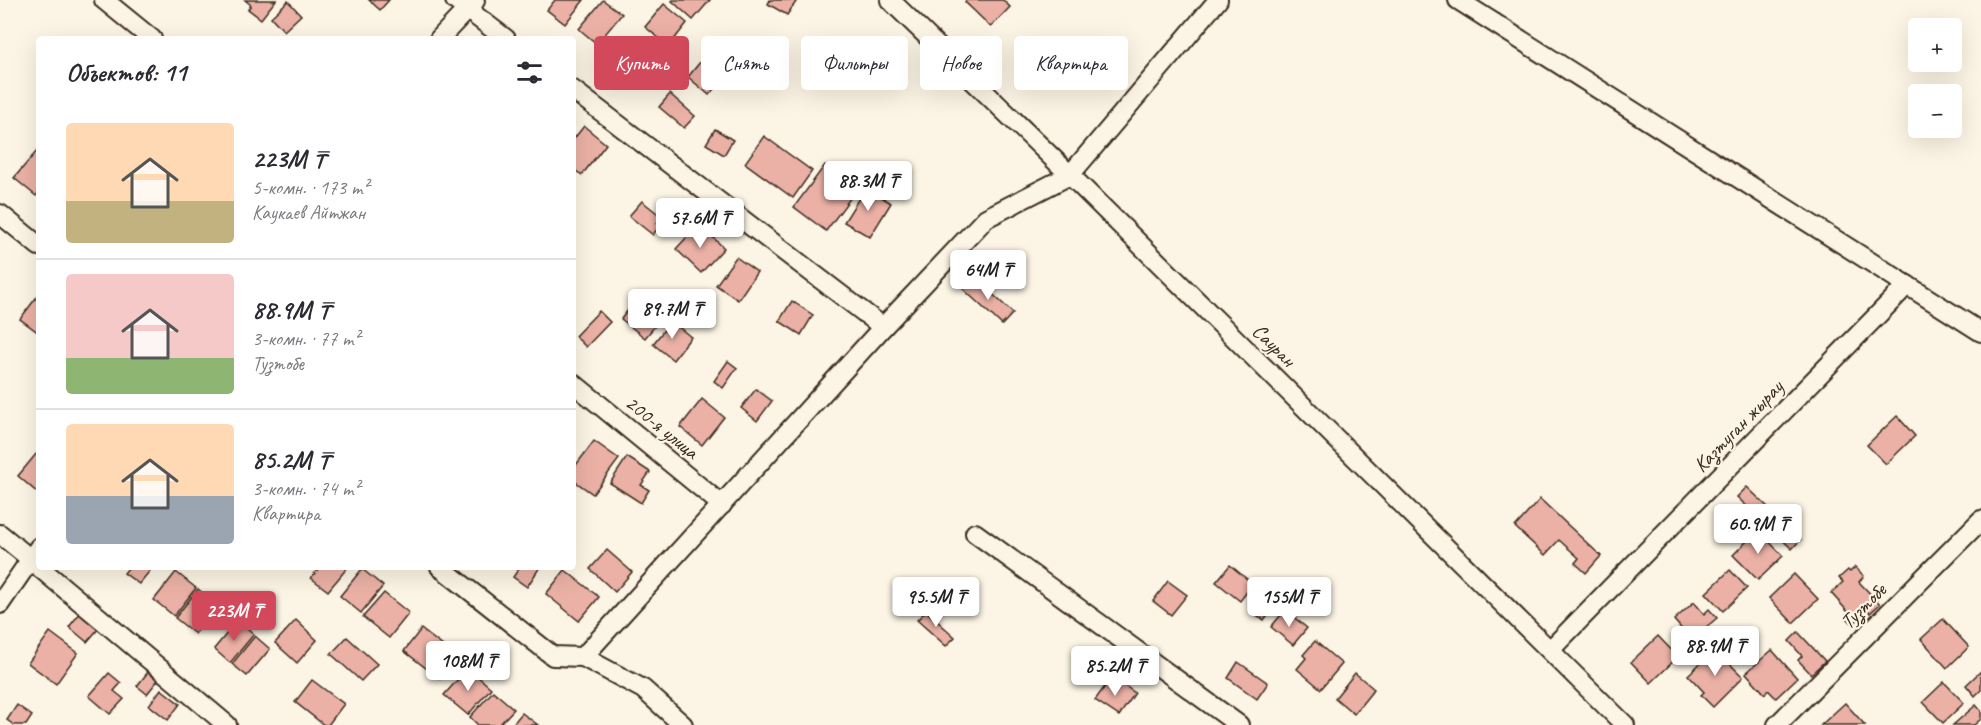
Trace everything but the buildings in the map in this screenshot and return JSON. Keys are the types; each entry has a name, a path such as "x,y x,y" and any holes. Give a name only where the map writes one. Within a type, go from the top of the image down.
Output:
{"street":[{"path":"104,0 148,36"},
{"name":"Сауран","path":"890,0 1070,175 1625,725"},
{"path":"584,657 883,327 986,219 1070,175 1218,0"},
{"path":"1458,0 1981,332"},
{"path":"441,36 465,3 503,36"},
{"path":"576,92 883,327"},
{"path":"0,214 36,244"},
{"name":"Казтуган жырау","path":"1550,650 1907,285"},
{"name":"200-я улица","path":"576,385 722,505"},
{"name":"Тузтобе","path":"1778,725 1981,519"},
{"path":"975,533 1239,725"},
{"path":"0,534 36,559"},
{"path":"0,604 36,561"},
{"path":"49,570 227,725"},
{"path":"444,570 553,656 584,657 643,689 683,725"}]}
